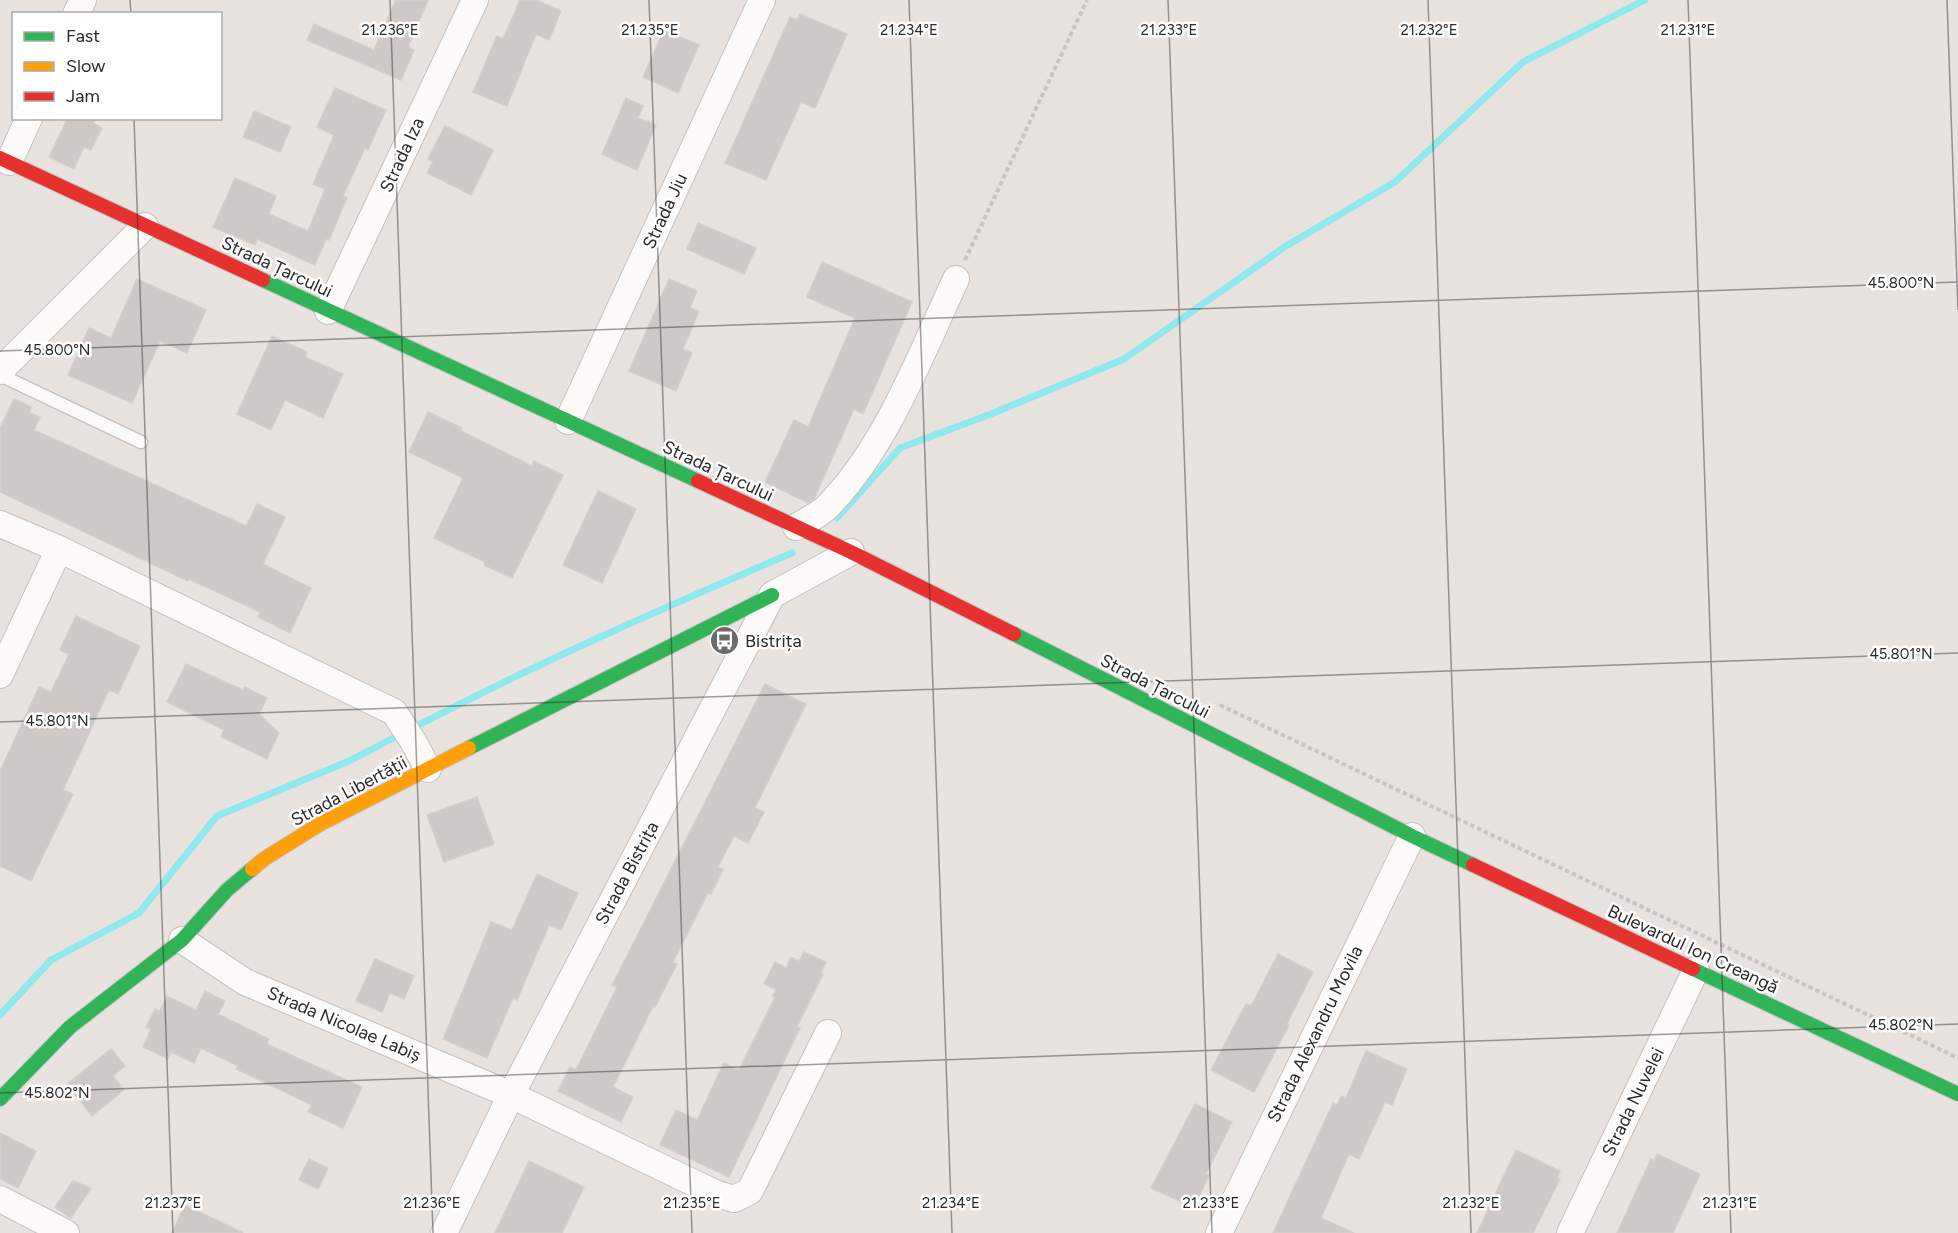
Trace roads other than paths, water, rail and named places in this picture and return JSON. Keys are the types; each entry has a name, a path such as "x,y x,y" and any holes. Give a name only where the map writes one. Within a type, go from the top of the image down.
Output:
{"street":[{"name":"Strada Iza","path":"328,310 475,0"},
{"name":"Strada Jiu","path":"568,421 762,0"},
{"path":"4,160 28,120"},
{"name":"Strada Țarcului","path":"4,160 851,552 1412,836"},
{"path":"0,373 145,226"},
{"path":"796,527 826,508 870,454 909,380 956,279"},
{"path":"0,524 58,549 394,712 428,770"},
{"path":"0,675 58,549"},
{"path":"772,595 851,552"},
{"name":"Strada Libertății","path":"0,1099 70,1026 183,940 227,890 264,859 320,824 772,595"},
{"name":"Strada Bistrița","path":"444,1233 511,1095 772,595"},
{"name":"Bulevardul Ion Creangă","path":"1412,836 1958,1095"},
{"name":"Strada Alexandru Movila","path":"1219,1233 1412,836"},
{"name":"Strada Nicolae Labiș","path":"183,940 245,982 511,1095 717,1194 734,1199 750,1191 828,1034"},
{"name":"Strada Nuvelei","path":"1570,1233 1696,970"},
{"path":"0,1200 66,1233"}],"lane":[{"path":"0,373 141,442"}],"waterway":[{"path":"837,518 900,448 991,414 1124,359 1286,246 1395,182 1523,62 1645,0"},
{"path":"411,729 600,637 792,553"},
{"path":"0,1015 51,960 139,913 217,816 349,761 401,734"}],"place":[{"name":"Bistrița","path":"724,641"}]}
